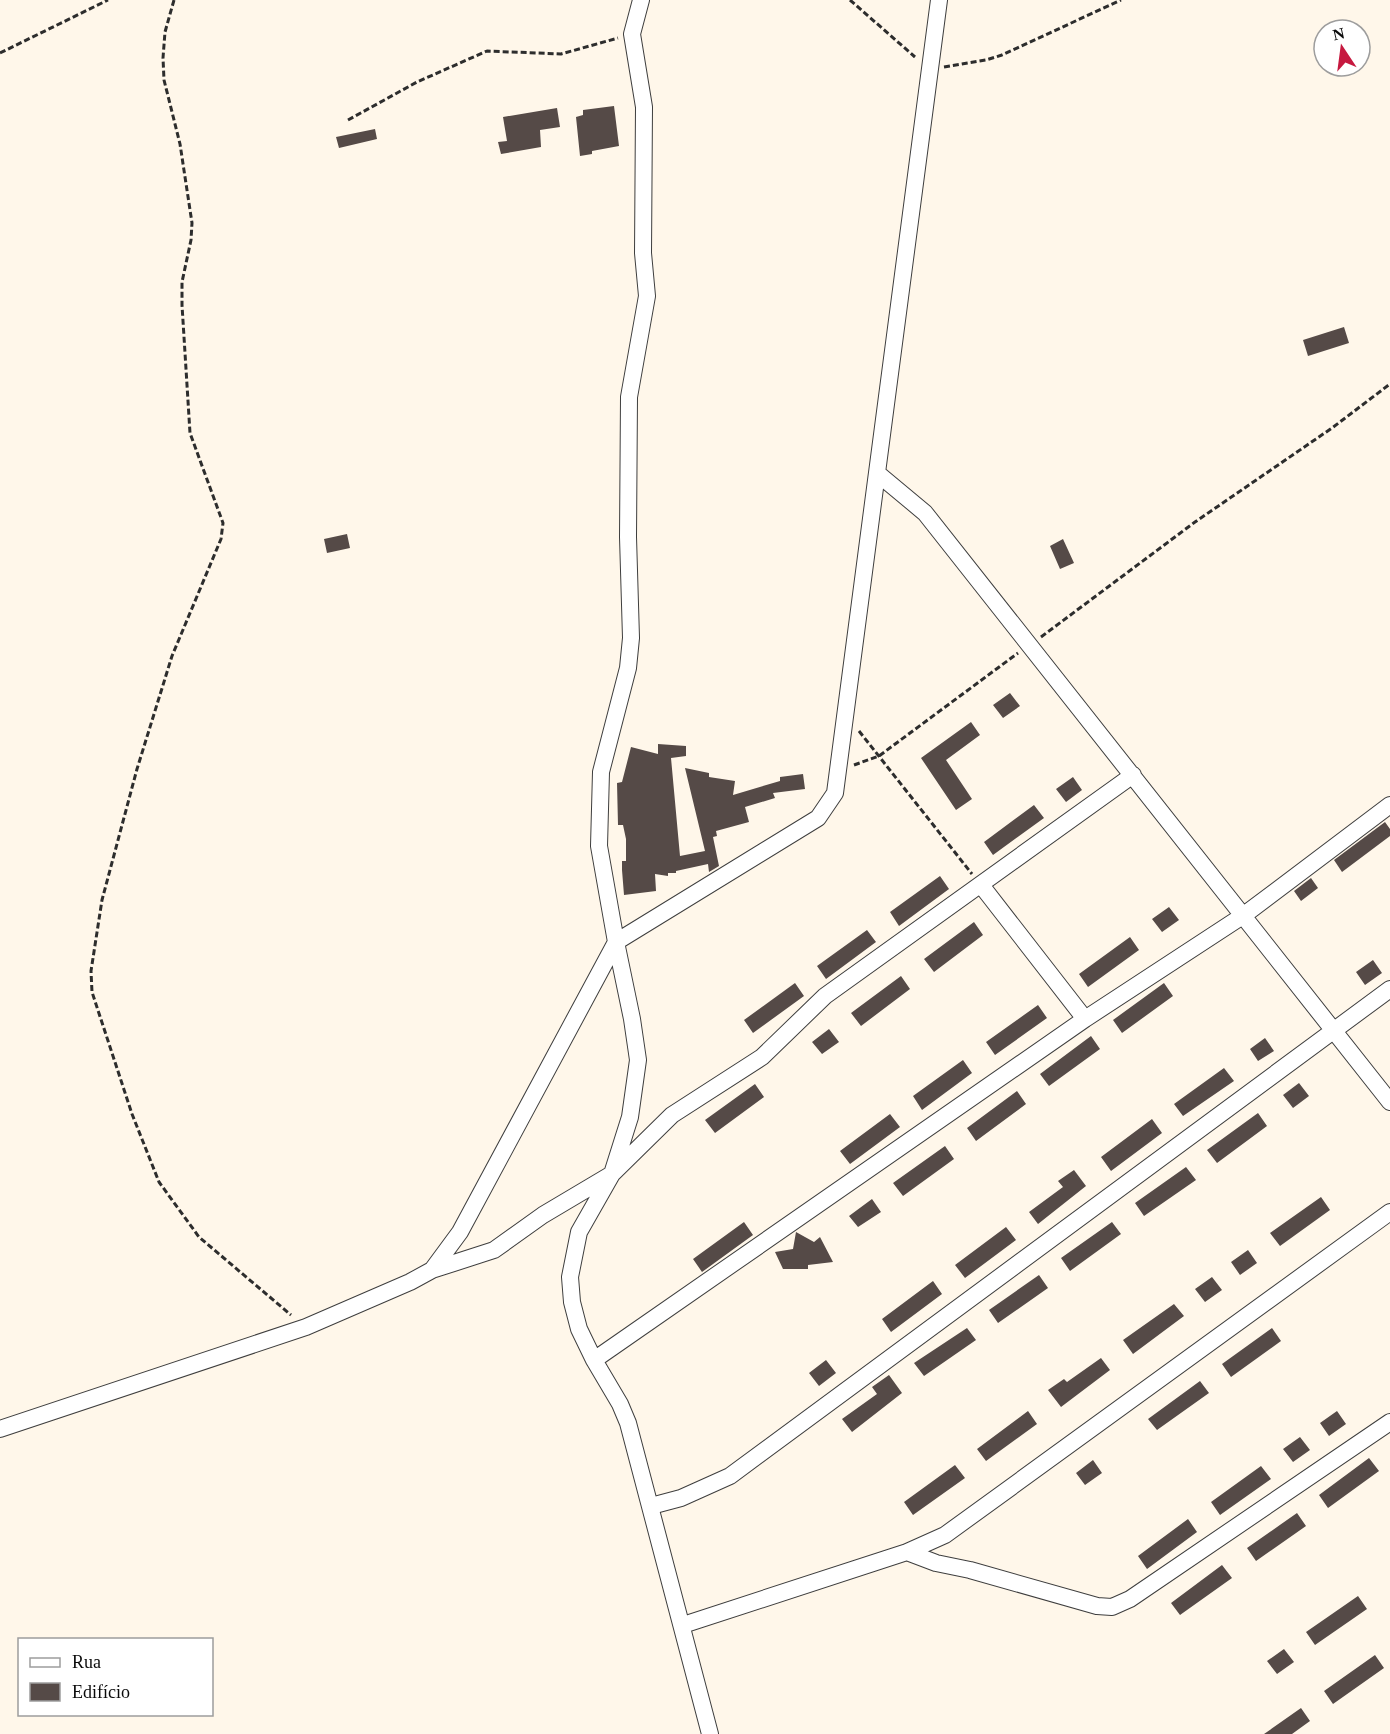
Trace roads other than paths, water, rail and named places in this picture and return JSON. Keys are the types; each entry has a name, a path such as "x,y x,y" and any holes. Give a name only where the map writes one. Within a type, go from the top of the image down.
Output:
{"street":[{"path":"640,0 632,34 644,107 643,254 646,296 629,398 628,537 631,638 628,668 601,772 599,846 638,1060 630,1117 612,1174 579,1232 570,1277 572,1302 579,1329 628,1423 710,1734"},
{"path":"432,1270 460,1232 615,942 818,818 835,793 939,0"},
{"path":"877,473 925,513 1390,1102"},
{"path":"0,1430 306,1327 410,1282 432,1270 494,1250 543,1215 612,1174 672,1115 762,1057 825,996 1133,775"},
{"path":"594,1360 1085,1019 1244,915 1390,805"},
{"path":"981,885 1085,1019"},
{"path":"651,1506 681,1498 730,1476 1390,989"},
{"path":"683,1625 907,1552 945,1535 1390,1212"},
{"path":"907,1552 936,1563 970,1570 1097,1606 1112,1607 1130,1599 1390,1422"}]}
